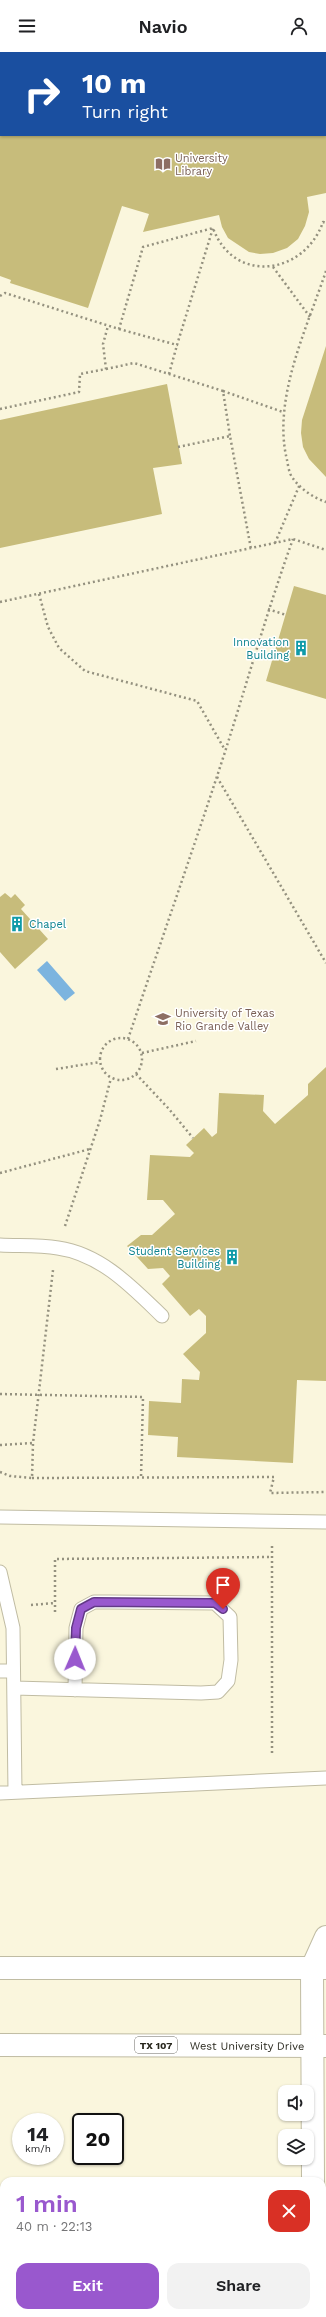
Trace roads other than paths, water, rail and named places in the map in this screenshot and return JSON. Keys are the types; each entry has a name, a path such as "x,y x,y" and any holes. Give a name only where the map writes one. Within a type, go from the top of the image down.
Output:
{"main road":[{"path":"313,2177 319,2046 319,1968 326,1937"},
{"path":"0,1968 319,1968"},
{"name":"West University Drive","path":"0,2045 319,2046"}],"lane":[{"path":"0,1245 59,1248 79,1254 102,1264 118,1276 162,1316"},
{"path":"0,1517 326,1522"},
{"path":"0,1572 13,1628 15,1792"},
{"path":"14,1688 74,1690 218,1692 228,1681 231,1660 230,1616 215,1603 94,1602 81,1609 76,1628 74,1690"},
{"path":"0,1671 14,1671"},
{"path":"0,1793 326,1778"}],"water":[{"path":"47,961 75,993 65,1001 37,970"}],"place":[{"name":"University Library","path":"163,164"},
{"name":"Innovation Building","path":"301,648"},
{"name":"Chapel","path":"17,924"},
{"name":"University of Texas Rio Grande Valley","path":"163,1019"},
{"name":"Student Services Building","path":"232,1257"}]}
